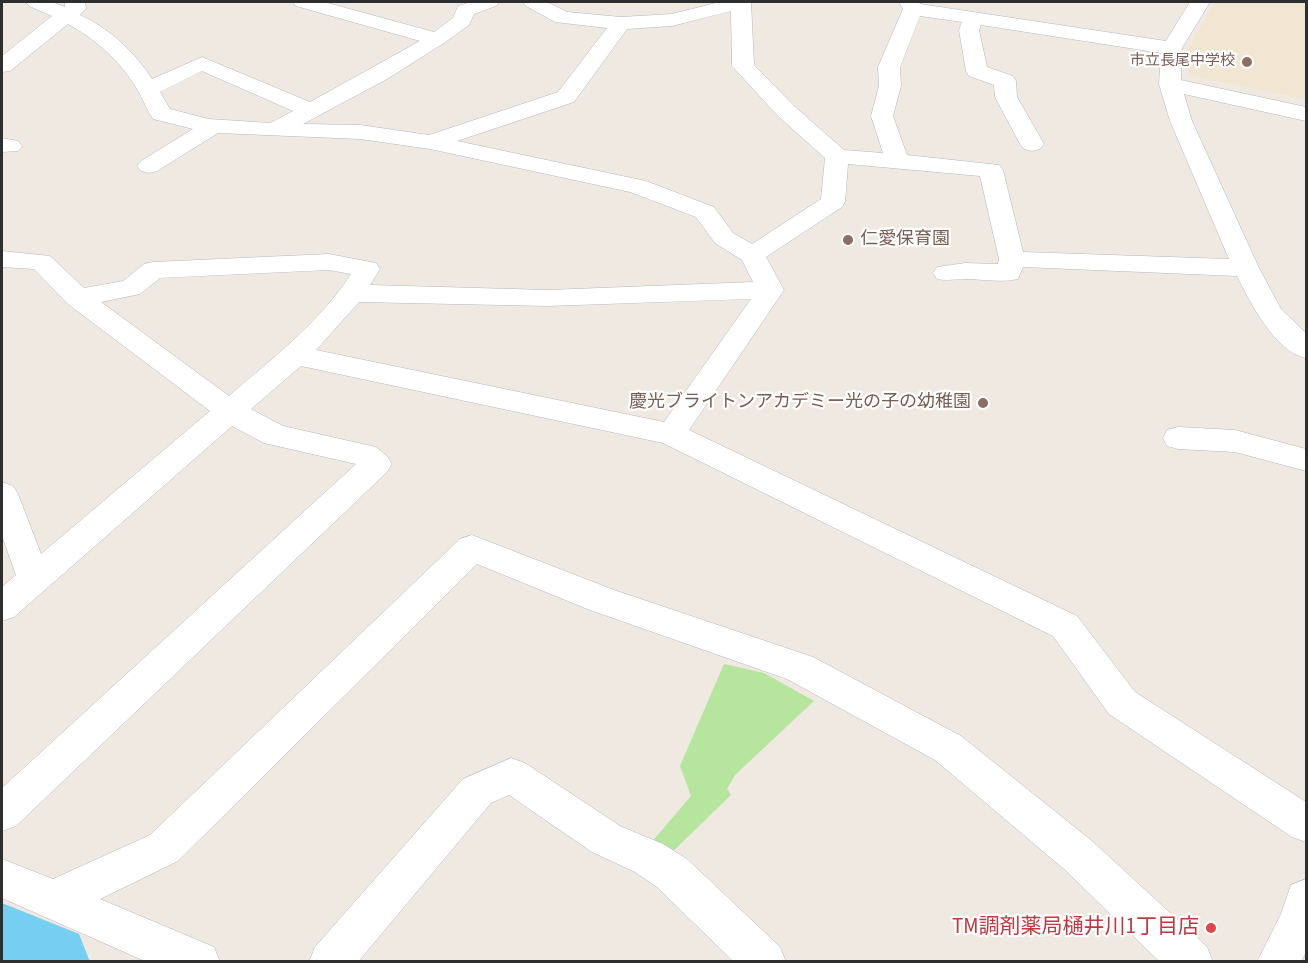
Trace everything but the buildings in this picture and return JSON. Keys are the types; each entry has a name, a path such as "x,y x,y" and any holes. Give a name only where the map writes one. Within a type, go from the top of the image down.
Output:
{"street":[{"path":"36,2 72,8 119,49 149,88 161,114 214,126 360,132 430,142 638,186 705,212 724,238 752,255 771,290"},
{"path":"303,2 437,39"},
{"path":"273,130 437,39 462,21 465,10 489,2"},
{"path":"533,2 561,18 621,23 672,20 741,2 743,66 786,111 837,156 991,170 1012,259 1009,273 965,271 946,273"},
{"path":"658,2 672,20"},
{"path":"1200,2 1172,48 1170,84 1181,121 1246,268 1270,314 1306,349"},
{"path":"898,162 882,116 890,86 889,67 911,5 973,19 1172,48"},
{"path":"2,66 22,52 72,8"},
{"path":"973,19 969,30 977,71 1005,81 1006,98 1032,144"},
{"path":"430,142 566,97 621,23"},
{"path":"149,88 202,63 311,110"},
{"path":"1170,84 1306,114"},
{"path":"149,166 214,126"},
{"path":"752,255 833,202 837,156"},
{"path":"2,259 41,262 78,298 231,412 275,435 365,455 376,464 2,813"},
{"path":"1012,259 1246,268"},
{"path":"2,607 295,355 352,293 367,269 329,262 153,270 131,288 78,298"},
{"path":"352,293 548,298 771,290"},
{"path":"671,434 771,290"},
{"path":"295,355 671,434 1065,626 1122,703 1306,824"},
{"path":"1178,438 1235,441 1306,460"},
{"path":"2,494 34,579"},
{"path":"54,900 164,848 472,549 602,600 800,668 948,748 1078,855 1192,962"},
{"path":"330,962 477,791 512,775 606,839 649,858 672,873 765,962"},
{"path":"2,878 199,962"},
{"path":"1278,962 1304,915"}],"shaded area":[{"name":"市立長尾中学校","path":"1216,2 1306,2 1306,99 1189,75 1187,49"}],"green space":[{"path":"724,664 764,673 814,701 735,775 727,789 731,795 666,858 650,844 691,796 680,766"}],"waterway":[{"path":"2,941 51,962"}],"place":[{"name":"市立長尾中学校","path":"1247,62"},
{"name":"仁愛保育園","path":"848,240"},
{"name":"慶光ブライトンアカデミー光の子の幼稚園","path":"983,403"},
{"name":"TM調剤薬局樋井川1丁目店","path":"1211,928"}]}
